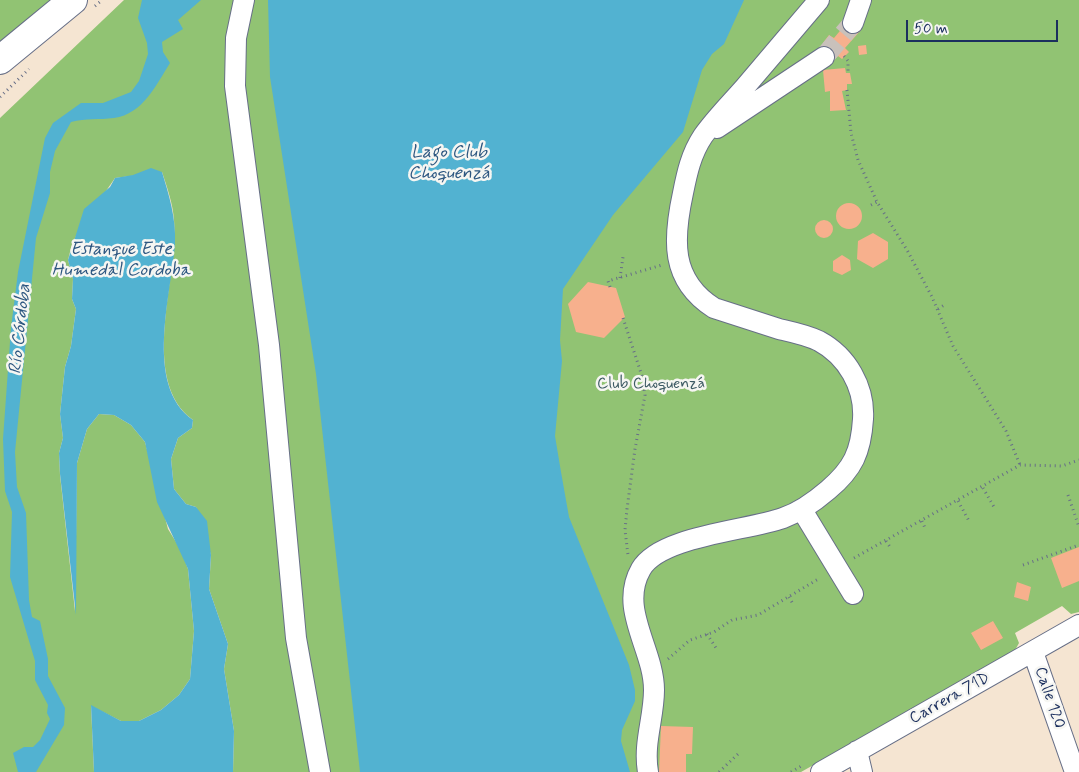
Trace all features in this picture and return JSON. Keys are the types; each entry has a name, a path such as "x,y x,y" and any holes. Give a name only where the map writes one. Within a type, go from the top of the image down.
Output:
{"highway":[{"path":"0,60 74,0"}],"street":[{"path":"244,0 236,38 235,86 269,345 296,638 320,772"},
{"path":"648,772 646,742 654,689 652,672 634,610 634,582 642,568 659,551 675,544 765,523 802,510 843,477 852,466 858,451 863,420 863,404 858,382 841,360 819,341 714,308 704,301 687,282 678,259 676,243 679,213 688,168 703,137 819,0"},
{"path":"853,23 861,0"},
{"path":"703,137 781,88 824,57"},
{"path":"802,510 853,594"},
{"name":"Carrera 71D","path":"820,772 1079,625"},
{"name":"Calle 120","path":"1033,652 1075,772"},
{"path":"857,751 862,772"}],"path":[{"path":"844,56 848,62 848,73"},
{"path":"847,90 851,133 858,160 876,202 907,250 938,309 953,346 1006,431 1020,465"},
{"path":"871,205 876,202"},
{"path":"620,278 623,257"},
{"path":"610,287 608,281 678,259"},
{"path":"938,309 946,304"},
{"path":"623,318 642,376 645,395 635,449 625,530 634,582"},
{"path":"983,488 994,507"},
{"path":"1068,496 1079,527"},
{"path":"958,501 969,521"},
{"path":"922,521 925,528"},
{"path":"886,541 890,547"},
{"path":"1023,565 1079,545"},
{"path":"789,597 793,604"},
{"path":"707,634 716,648"},
{"path":"719,772 738,754"}],"green space":[{"path":"0,0 52,0 0,43"},
{"name":"Club Choquenzá","path":"124,0 1079,0 1079,612 1071,614 1062,606 1015,633 1019,643 1014,652 801,772 233,772 234,731 224,669 228,644 209,589 211,555 196,507 186,504 174,489 171,459 178,438 192,428 193,420 177,402 168,380 164,354 165,326 174,243 174,220 170,196 162,172 115,178 79,230 72,244 68,260 73,279 72,299 76,309 71,346 65,367 60,414 63,438 59,453 75,611 77,463 87,429 99,414 114,415 131,425 145,442 168,529 181,550 188,569 194,631 190,679 179,695 161,710 139,721 121,721 91,706 94,772 0,772 0,118"}],"water":[{"name":"Río Córdoba","path":"142,0 201,0 178,20 183,29 162,42 163,52 170,63 154,89 141,105 133,111 114,118 71,122 55,151 50,172 50,193 36,238 15,452 17,487 26,513 29,600 32,617 40,621 48,659 48,676 65,708 64,725 36,772 18,772 13,753 24,747 33,747 40,740 50,719 47,713 48,705 35,680 35,661 10,577 12,512 5,491 3,439 11,328 18,272 45,138 53,123 81,103 103,103 131,92 139,81 148,54 147,43 138,18"},
{"name":"Lago Club Choquenzá","path":"268,0 744,0 724,44 712,54 702,70 683,132 613,215 563,289 560,340 562,361 555,436 569,517 629,665 635,690 635,701 622,730 621,741 630,772 360,772 316,374 270,77"},
{"name":"Estanque Este Humedal Cordoba","path":"151,168 162,172 172,207 175,234 164,337 165,362 169,385 178,404 193,420 192,428 178,438 171,459 174,489 186,504 196,507 207,521 211,555 209,589 228,644 224,669 234,731 233,772 94,772 91,705 121,721 139,721 161,710 179,695 190,679 194,631 188,569 157,502 145,442 131,425 114,415 99,414 87,429 77,463 76,615 60,474 59,453 63,438 60,414 65,367 71,346 76,309 72,299 73,279 68,260 84,209 110,187 115,178 133,175"}],"building":[{"path":"849,20 861,30 845,48 849,52 842,59 838,56 831,63 820,54 827,46 823,43 829,35 834,38"},
{"path":"866,45 867,54 859,55 858,46"},
{"path":"845,68 846,73 850,73 852,84 847,84 847,90 842,91 846,110 830,111 830,91 825,92 823,70"},
{"path":"849,203 858,207 862,216 858,225 849,229 840,225 836,216 840,207"},
{"path":"820,220 828,220 833,225 831,236 820,238 815,233 815,225"},
{"path":"873,233 888,242 888,259 873,268 857,259 858,241"},
{"path":"842,255 850,260 851,270 842,275 833,271 833,261"},
{"path":"588,282 616,288 625,317 604,338 576,332 568,304"},
{"path":"1079,547 1079,581 1062,588 1051,558"},
{"path":"1017,582 1031,587 1028,601 1014,597"},
{"path":"993,621 1003,638 981,650 971,633"},
{"path":"661,726 693,727 692,754 686,754 686,772 659,772"}],"tunnel":[{"path":"824,57 853,23"}]}
